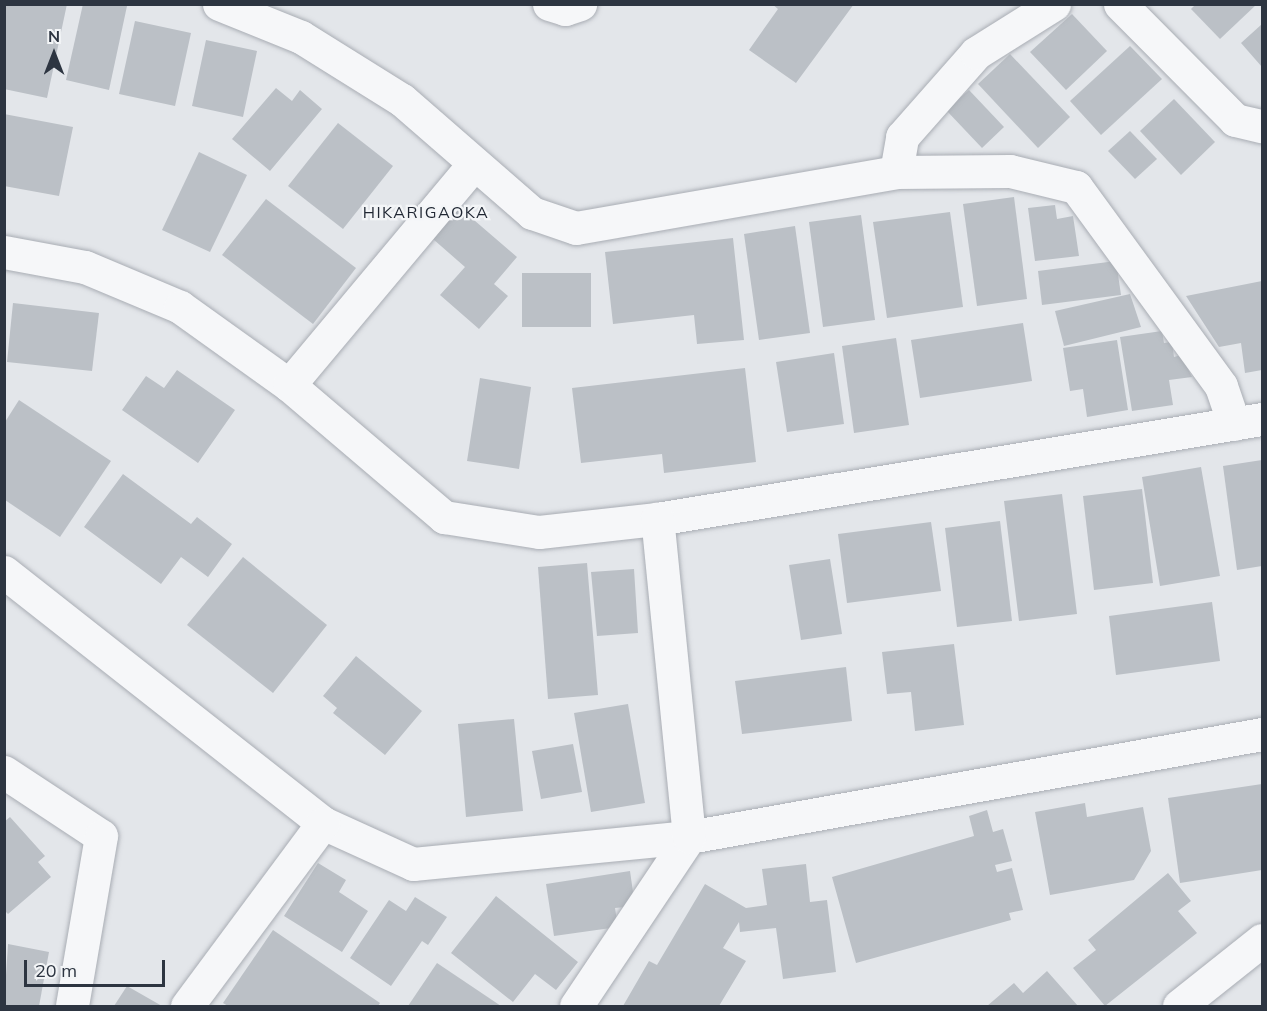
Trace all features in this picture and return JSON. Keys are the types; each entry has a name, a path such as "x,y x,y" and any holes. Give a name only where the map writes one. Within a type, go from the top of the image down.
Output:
{"street":[{"path":"4,252 85,267 180,308 289,385 444,517 539,532 657,519 1248,422 1076,187 1010,171 896,172 576,228 532,213 473,165 402,100 301,37 219,4"},
{"path":"549,4 565,9 580,4"},
{"path":"896,172 902,137 976,53 1054,4"},
{"path":"1120,4 1235,120 1263,126"},
{"path":"289,385 473,165"},
{"path":"576,1006 689,837 657,519"},
{"path":"4,572 323,823 413,864 689,837 1263,734"},
{"path":"4,772 101,836 72,1006"},
{"path":"187,1006 323,823"},
{"path":"1179,1006 1263,940"}],"building":[{"path":"6,4 67,4 47,98 4,89"},
{"path":"83,4 127,6 109,90 66,80"},
{"path":"772,4 854,4 796,83 749,50 778,9"},
{"path":"1196,4 1257,4 1220,39 1191,9"},
{"path":"1072,14 1107,51 1066,90 1030,52"},
{"path":"135,21 191,33 175,106 119,94"},
{"path":"1262,24 1262,67 1241,43"},
{"path":"206,40 257,51 243,117 192,106"},
{"path":"1130,46 1162,79 1101,135 1070,101"},
{"path":"1010,54 1070,117 1038,148 978,84"},
{"path":"276,88 292,101 300,90 322,109 270,171 232,139"},
{"path":"969,90 1004,127 982,148 946,110"},
{"path":"1174,99 1215,142 1181,175 1140,131"},
{"path":"4,114 73,127 59,196 4,186"},
{"path":"338,123 393,166 343,229 288,186"},
{"path":"1130,131 1157,159 1135,179 1108,151"},
{"path":"199,152 247,175 210,252 162,230"},
{"path":"1014,197 1027,299 977,306 963,204"},
{"path":"266,199 356,268 313,324 222,255"},
{"path":"1055,205 1057,219 1073,216 1079,256 1035,261 1028,208"},
{"path":"460,208 517,257 494,284 508,296 479,329 440,295 465,267 433,239"},
{"path":"950,212 963,307 887,318 873,222"},
{"path":"861,215 875,320 823,327 809,222"},
{"path":"795,226 810,333 759,340 744,234"},
{"path":"733,238 744,340 697,344 694,315 613,324 605,252"},
{"path":"1116,261 1121,295 1042,305 1038,271"},
{"path":"522,273 591,273 591,327 522,327"},
{"path":"1262,281 1262,370 1245,373 1241,343 1219,347 1186,296"},
{"path":"1130,294 1141,327 1064,346 1055,311"},
{"path":"13,303 99,313 92,371 7,362"},
{"path":"1023,323 1032,381 920,398 911,340"},
{"path":"1162,331 1164,343 1172,342 1174,357 1181,355 1192,377 1169,380 1173,405 1132,411 1120,337"},
{"path":"896,338 909,425 854,433 842,346"},
{"path":"1117,340 1128,410 1087,417 1083,389 1070,391 1063,348"},
{"path":"834,353 844,424 787,432 776,362"},
{"path":"745,368 756,462 664,473 662,454 581,463 572,388"},
{"path":"177,370 235,410 198,463 122,410 146,376 164,388"},
{"path":"480,378 531,387 519,469 467,461"},
{"path":"19,400 111,461 60,537 5,500 5,422"},
{"path":"1262,460 1262,566 1237,570 1223,466"},
{"path":"1201,467 1220,576 1160,586 1142,477"},
{"path":"123,474 191,524 197,517 232,544 208,577 181,557 161,584 84,527"},
{"path":"1142,489 1153,583 1094,590 1083,496"},
{"path":"1062,494 1077,614 1019,621 1004,501"},
{"path":"1000,521 1012,621 957,627 945,528"},
{"path":"931,522 941,591 847,603 838,534"},
{"path":"243,557 327,625 273,693 187,625"},
{"path":"830,559 842,634 801,640 789,565"},
{"path":"587,563 598,695 548,699 538,567"},
{"path":"634,569 638,633 597,636 591,572"},
{"path":"1212,602 1220,661 1116,675 1109,616"},
{"path":"954,644 964,725 915,731 911,692 887,694 882,652"},
{"path":"356,656 422,711 385,755 333,713 337,708 323,696"},
{"path":"846,667 852,721 742,734 735,681"},
{"path":"628,704 645,803 591,812 574,713"},
{"path":"514,719 523,811 466,817 458,724"},
{"path":"573,744 582,792 541,799 532,751"},
{"path":"1262,784 1262,870 1180,883 1168,798"},
{"path":"1085,803 1087,817 1143,807 1151,851 1134,880 1050,895 1035,812"},
{"path":"987,810 993,832 1003,829 1012,861 995,865 997,872 1012,868 1023,910 1009,913 1011,920 856,963 832,877 974,836 969,816"},
{"path":"10,817 45,856 38,862 51,877 8,914 4,910 4,822"},
{"path":"318,863 346,880 339,892 368,911 342,952 284,916"},
{"path":"806,864 810,902 827,900 836,972 783,979 776,928 740,932 739,922 723,948 746,961 719,1006 623,1006 649,961 657,965 705,884 746,908 767,905 762,869"},
{"path":"630,871 635,906 615,908 618,927 554,936 546,884"},
{"path":"1168,873 1191,901 1178,911 1197,933 1105,1006 1073,968 1096,950 1088,940"},
{"path":"496,896 578,962 556,990 535,974 513,1002 451,953"},
{"path":"415,897 447,917 428,945 422,941 391,986 350,958 389,900 406,911"},
{"path":"273,930 380,1003 378,1006 228,1006 223,1003"},
{"path":"8,944 49,952 39,1006 4,1006"},
{"path":"437,963 501,1006 408,1006"},
{"path":"1047,971 1078,1006 987,1006 1014,983 1023,993"},
{"path":"127,986 162,1006 114,1006"}],"district":[{"name":"HIKARIGAOKA","path":"426,212"}]}
